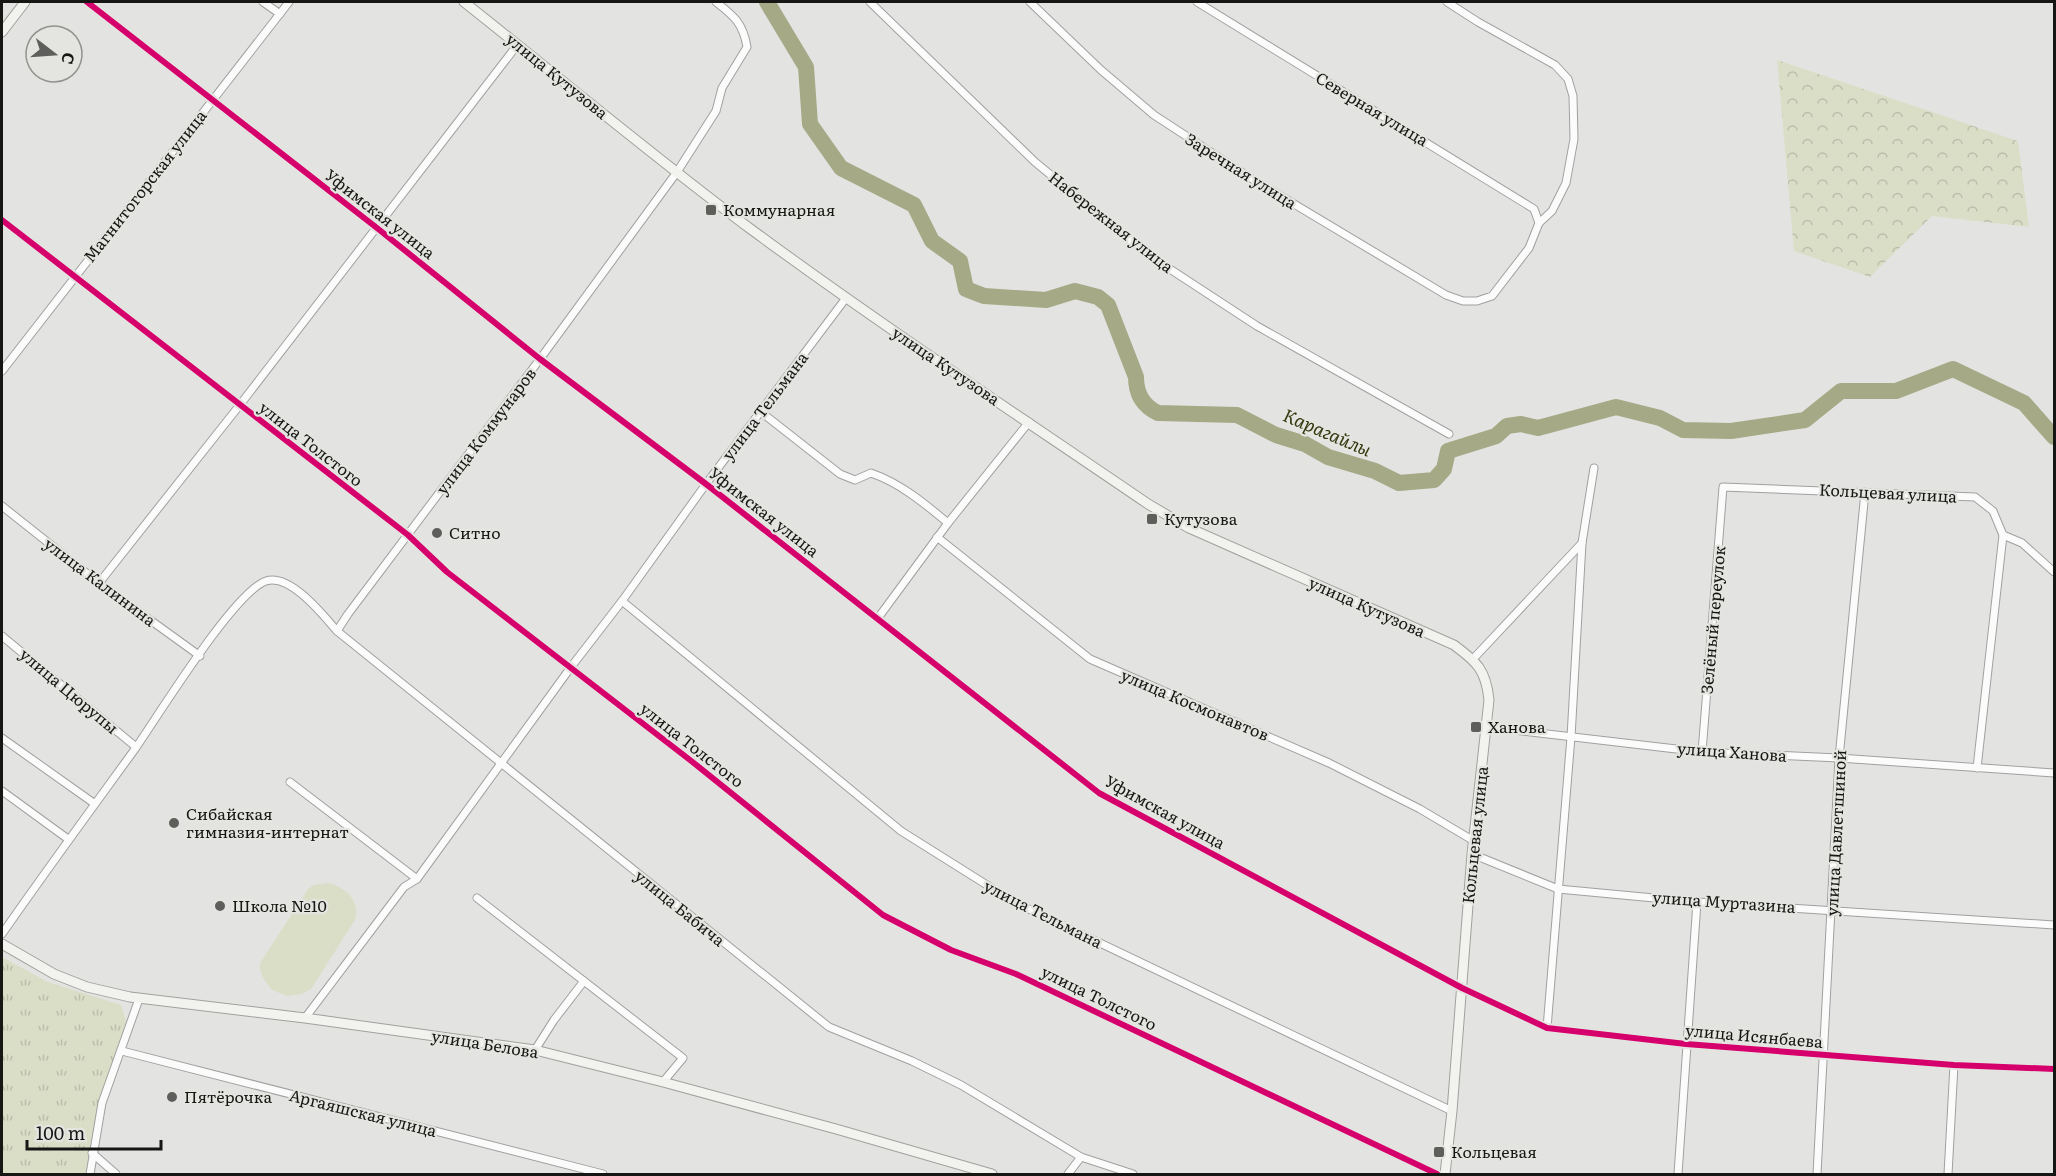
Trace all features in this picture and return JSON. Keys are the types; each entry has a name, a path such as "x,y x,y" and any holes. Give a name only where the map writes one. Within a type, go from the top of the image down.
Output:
{"main road":[{"path":"2,32 25,2"},
{"name":"улица Кутузова","path":"464,2 677,172 846,298 1148,504 1189,528 1454,645 1473,659"},
{"name":"Кольцевая улица","path":"1445,1174 1472,854 1489,700 1481,668 1473,659"},
{"name":"улица Белова","path":"2,945 54,974 87,987 139,999 305,1018 535,1050 663,1082 992,1174"}],"street":[{"name":"Уфимская улица","path":"87,2 377,228 540,359 706,484 1099,793 1462,988"},
{"path":"263,2 280,14"},
{"name":"Магнитогорская улица","path":"2,371 290,2"},
{"name":"улица Коммунаров","path":"337,631 677,172 716,111 722,88 747,46 745,33 736,18 716,2"},
{"name":"Набережная улица","path":"870,2 1035,162 1147,254 1257,326 1449,434"},
{"name":"Заречная улица","path":"1030,2 1101,70 1154,115 1249,177 1446,295 1463,301 1477,301 1492,296 1529,248 1539,223"},
{"name":"Северная улица","path":"1197,2 1534,209 1539,223"},
{"path":"1447,2 1555,65 1568,78 1573,96 1574,139 1566,183 1552,211 1539,223"},
{"path":"99,583 239,406 518,44"},
{"name":"улица Толстого","path":"2,220 408,536 447,572 571,667 883,915 951,950 1016,974 1437,1174"},
{"name":"улица Тельмана","path":"502,764 706,484 846,298"},
{"path":"761,412 840,474 855,480 871,473 883,477 918,499 948,523"},
{"path":"878,618 937,537 1029,422"},
{"path":"1547,1028 1571,737 1582,543 1594,468"},
{"name":"Кольцевая улица","path":"1723,487 1975,497 1993,511 2003,535"},
{"name":"Зелёный переулок","path":"1702,752 1723,487"},
{"name":"улица Давлетшиной","path":"1817,1174 1839,758 1865,492"},
{"name":"улица Калинина","path":"2,506 99,583 200,656"},
{"path":"1977,768 2003,535 2022,543 2055,572"},
{"name":"улица Космонавтов","path":"937,537 1090,659 1329,763 1420,809 1474,841"},
{"path":"1473,659 1582,543"},
{"name":"улица Бабича","path":"200,656 219,628 252,589 267,580 286,584 305,596 337,631 829,1027 912,1061 961,1085 1081,1157 1133,1174"},
{"name":"улица Тельмана","path":"622,601 901,831 1014,902 1452,1111"},
{"name":"улица Цюрупы","path":"2,636 136,747"},
{"path":"2,934 200,656"},
{"name":"улица Ханова","path":"1487,727 1702,752 1839,758 2055,773"},
{"path":"2,738 95,804"},
{"path":"305,1018 404,887 417,879 502,764"},
{"path":"290,782 417,879"},
{"path":"2,791 68,839"},
{"name":"улица Муртазина","path":"1472,854 1558,889 1696,902 2055,925"},
{"path":"477,898 683,1058 663,1082"},
{"path":"1678,1174 1696,902"},
{"path":"535,1050 554,1020 584,981"},
{"name":"улица Исянбаева","path":"1462,988 1547,1028 1686,1044 1822,1055 1954,1065 2055,1069"},
{"path":"90,1174 102,1103 139,999"},
{"name":"Аргаяшская улица","path":"122,1052 582,1172 603,1174"},
{"path":"1948,1174 1954,1065"},
{"path":"92,1153 116,1174"},
{"path":"1068,1174 1081,1157"}],"green space":[{"path":"1777,60 2018,141 2029,227 1932,216 1870,277 1794,251"},
{"path":"328,883 346,891 354,901 355,920 311,989 302,994 287,996 272,990 263,978 260,963 308,889 314,885"},
{"path":"2,957 48,982 121,1005 127,1024 105,1108 93,1174 2,1174"}],"waterway":[{"name":"Карагайлы","path":"767,2 806,67 810,124 841,168 914,205 932,241 960,261 966,289 984,296 1046,300 1075,291 1098,297 1108,305 1136,377 1141,399 1158,413 1237,415 1276,435 1305,444 1328,457 1375,471 1399,483 1434,480 1444,469 1448,451 1496,436 1507,426 1521,424 1538,428 1616,407 1660,418 1683,430 1731,431 1805,420 1841,391 1896,391 1953,369 2024,403 2054,437"}],"cycle path":[{"path":"87,2 377,228 540,359 706,484 1099,793 1462,988 1547,1028 1686,1044 1954,1065 2054,1069"},
{"path":"2,220 408,535 447,572 690,760 883,915 951,950 1016,974 1437,1174"}],"place":[{"name":"Коммунарная","path":"711,210"},
{"name":"Кутузова","path":"1152,519"},
{"name":"Ситно","path":"437,533"},
{"name":"Ханова","path":"1476,727"},
{"name":"Сибайская гимназия-интернат","path":"174,823"},
{"name":"Школа №10","path":"220,906"},
{"name":"Пятёрочка","path":"172,1097"},
{"name":"Кольцевая","path":"1439,1152"}]}
